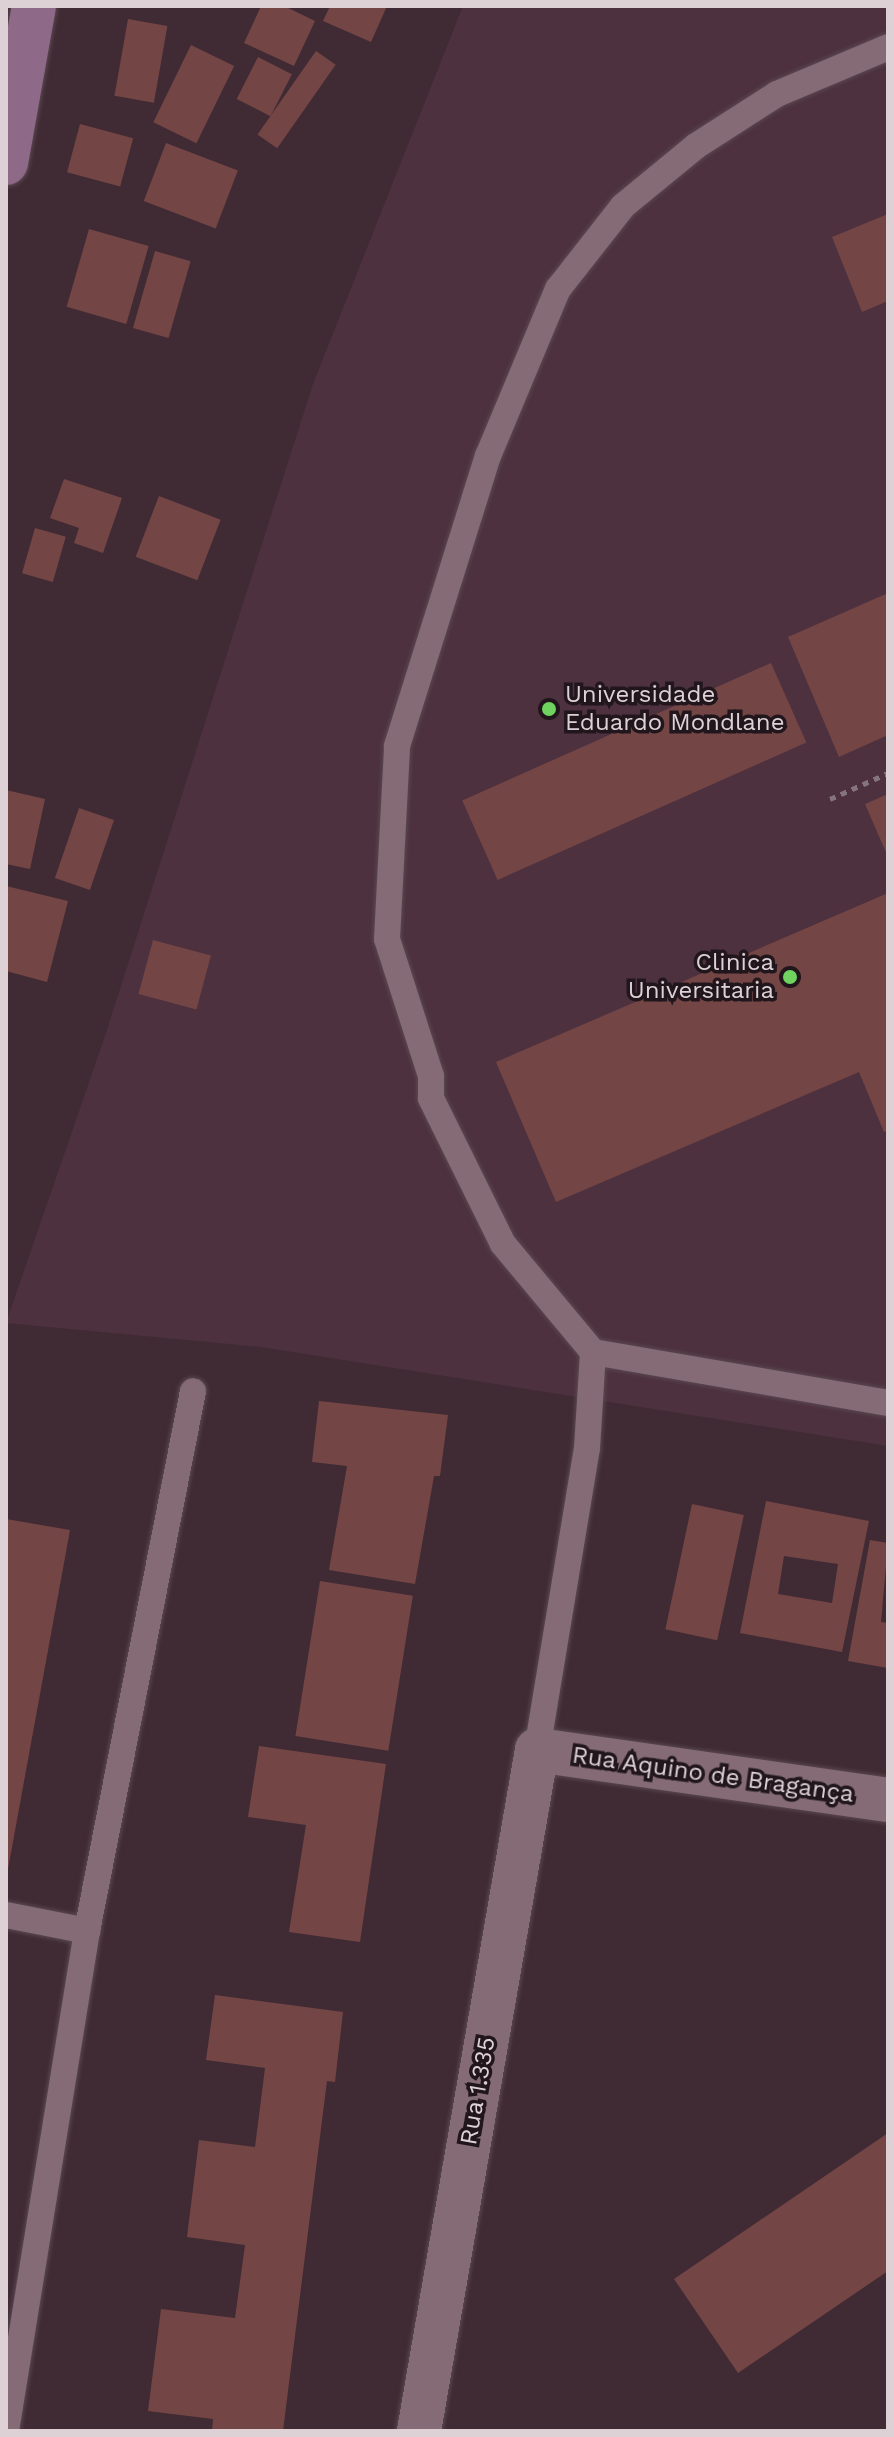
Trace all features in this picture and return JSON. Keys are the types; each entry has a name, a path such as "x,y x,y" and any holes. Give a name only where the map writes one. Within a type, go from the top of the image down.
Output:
{"main road":[{"path":"6,163 34,6"}],"street":[{"name":"Rua Aquino de Bragança","path":"537,1750 888,1800"},
{"name":"Rua 1.335","path":"419,2431 537,1750"}],"lane":[{"path":"888,47 777,94 696,146 623,206 558,289 488,456 397,746 387,939 431,1076 431,1098 503,1244 593,1352 888,1403"},
{"path":"537,1750 587,1448 593,1352"},
{"path":"6,2431 87,1931 193,1391"},
{"path":"6,1915 87,1931"}],"path":[{"path":"830,799 888,773"}],"shaded area":[{"name":"Universidade Eduardo Mondlane","path":"463,6 888,6 888,1446 261,1347 6,1323 106,1033 313,384"}],"building":[{"path":"261,6 284,6 315,21 294,66 244,43"},
{"path":"330,6 387,6 371,42 323,21"},
{"path":"128,19 167,26 154,103 114,96"},
{"path":"191,45 234,66 196,143 153,122"},
{"path":"316,51 336,65 277,148 257,135"},
{"path":"258,57 292,74 271,116 237,99"},
{"path":"80,124 133,138 120,187 67,172"},
{"path":"166,143 238,171 216,228 144,201"},
{"path":"888,214 888,301 862,312 832,237"},
{"path":"89,229 149,246 126,324 67,307"},
{"path":"155,251 191,261 169,338 133,328"},
{"path":"64,479 122,498 103,553 74,543 79,528 50,518"},
{"path":"159,496 221,520 197,580 136,557"},
{"path":"35,528 66,537 53,582 22,573"},
{"path":"888,593 888,735 839,757 788,637"},
{"path":"771,663 806,742 498,880 462,800"},
{"path":"6,790 45,799 30,869 6,864"},
{"path":"888,794 888,857 865,804"},
{"path":"79,808 114,820 90,890 55,878"},
{"path":"6,886 68,901 47,982 6,971"},
{"name":"Clinica Universitaria","path":"888,893 888,1130 884,1132 859,1072 556,1202 496,1062"},
{"path":"153,940 211,956 196,1010 139,994"},
{"path":"319,1401 448,1415 440,1476 434,1476 415,1584 329,1570 347,1466 312,1462"},
{"path":"766,1501 869,1521 842,1652 740,1633","holes":["784,1556 838,1564 832,1603 778,1594"]},
{"path":"692,1504 744,1515 717,1640 665,1629"},
{"path":"6,1519 70,1530 8,1869 6,1869"},
{"path":"870,1540 888,1543 881,1622 888,1623 888,1668 848,1661"},
{"path":"320,1581 413,1596 388,1751 295,1736"},
{"path":"259,1746 386,1764 360,1942 289,1932 306,1825 248,1817"},
{"path":"215,1995 343,2012 335,2082 327,2081 283,2431 212,2431 213,2419 148,2411 161,2309 235,2318 245,2245 187,2237 199,2140 255,2147 265,2068 206,2060"},
{"path":"888,2133 888,2271 738,2373 674,2279"}],"place":[{"name":"Universidade Eduardo Mondlane","path":"549,709"},
{"name":"Clinica Universitaria","path":"790,977"}]}
